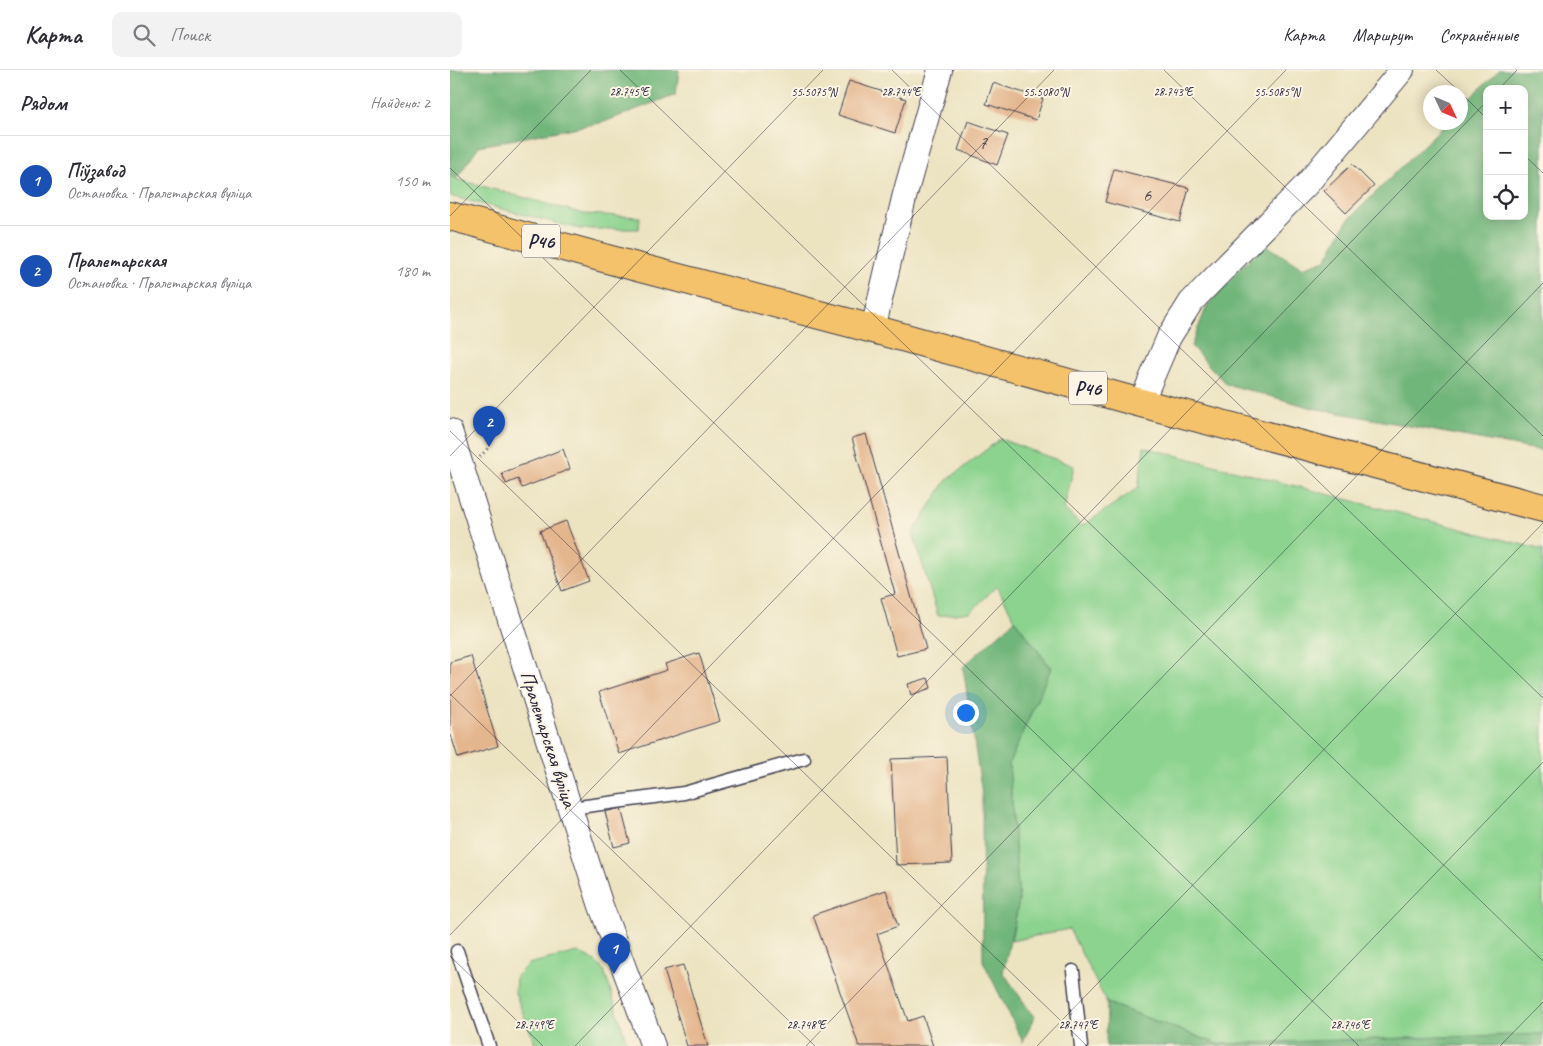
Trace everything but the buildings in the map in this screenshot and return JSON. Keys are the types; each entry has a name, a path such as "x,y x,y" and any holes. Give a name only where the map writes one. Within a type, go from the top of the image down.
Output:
{"main road":[{"name":"Р46","path":"450,216 874,329 1141,403 1543,508"}],"street":[{"path":"874,329 905,194 940,70"},
{"path":"1141,403 1169,337 1191,302 1307,184 1402,70"},
{"name":"Пралетарская вуліца","path":"450,431 602,906 653,1046"}],"lane":[{"path":"570,808 684,793 804,759"},
{"path":"457,952 489,1046"},
{"path":"1073,971 1081,1046"}],"green space":[{"path":"450,70 679,70 676,94 604,122 479,146 456,179 450,175"},
{"path":"1499,70 1543,70 1543,451 1313,408 1226,384 1191,346 1207,306 1237,271 1266,245 1302,268 1326,260 1347,221 1439,130 1468,130 1468,101 1483,86 1483,220 1528,220 1528,85 1484,85"},
{"path":"450,175 456,179 584,214 640,217 639,229 580,229 450,196"},
{"path":"1000,439 1074,466 1064,509 1082,526 1138,488 1144,447 1543,550 1543,1034 1218,1044 1107,1003 1069,929 1011,941 1019,901 1009,763 1051,668 1015,620 997,586 970,612 938,616 913,533 946,481"},
{"path":"1015,620 1051,668 1009,763 1019,901 1003,972 1034,1017 1023,1042 983,961 982,794 963,667"},
{"path":"577,952 591,958 604,970 628,1046 536,1046 515,993 516,976 528,964"},
{"path":"1107,1003 1218,1044 1543,1034 1543,1046 1106,1046"}],"place":[{"name":"Пралетарская","path":"489,447"},
{"name":"Піўзавод","path":"614,974"}]}
